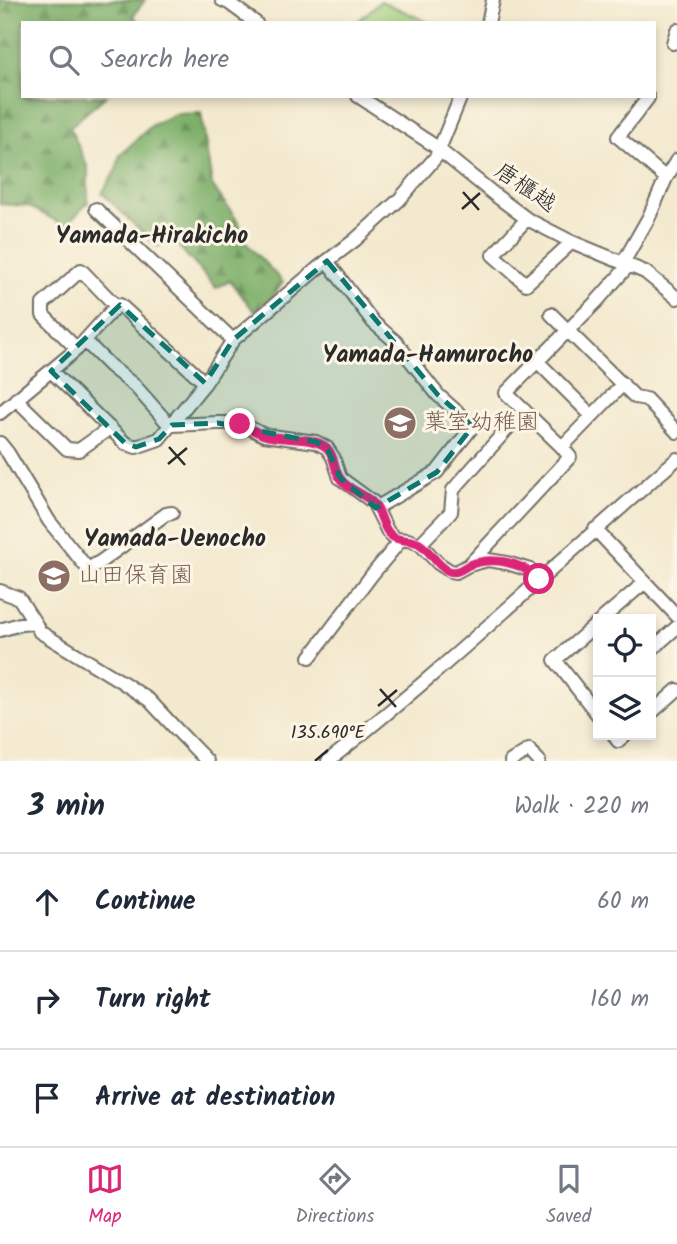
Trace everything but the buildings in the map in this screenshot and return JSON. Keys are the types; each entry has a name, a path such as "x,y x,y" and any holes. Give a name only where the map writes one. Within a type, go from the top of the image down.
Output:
{"street":[{"path":"222,0 253,21"},
{"path":"488,21 493,0"},
{"name":"唐櫃越","path":"361,98 432,144 527,219 572,242 645,272 677,298"},
{"path":"51,371 125,443 136,447 159,439 205,383 233,340 355,240 399,200 436,157 460,98"},
{"path":"647,98 618,136 667,178"},
{"path":"469,565 570,457 506,393 567,331 626,264 677,160"},
{"path":"96,209 233,340"},
{"path":"527,219 493,255 526,284 572,242"},
{"path":"327,261 373,321 396,342 438,395 473,426 436,472 376,508"},
{"path":"205,383 120,305 116,306 81,270 43,304 43,315 135,386 172,425 240,424 264,435 316,442 333,457 340,478 373,502 388,532 396,539 420,544 450,572 488,560 530,570 539,579"},
{"path":"0,413 81,345 116,306"},
{"path":"551,314 635,397 646,399 677,432"},
{"path":"537,361 592,416"},
{"path":"562,447 623,384"},
{"path":"16,399 67,449 79,450 110,428"},
{"path":"420,544 450,512 453,490 524,410"},
{"path":"3,452 49,521 88,569 166,514 172,513"},
{"path":"328,761 488,627 595,529 677,459"},
{"path":"595,529 677,616"},
{"path":"310,657 401,540"},
{"path":"608,614 645,582"},
{"path":"0,591 19,598 40,632 149,700 208,761"},
{"path":"0,630 35,623"},
{"path":"593,627 555,660 593,698"},
{"path":"656,646 677,627"},
{"path":"656,709 677,690"},
{"path":"511,761 529,750 539,761"}],"highlighted area":[{"path":"327,261 438,395 473,426 437,472 376,508 340,478 327,448 316,442 218,423 172,425 159,439 136,447 125,443 51,371 120,305 205,383 233,340"}],"green space":[{"path":"0,0 145,0 133,16 138,21 21,21 21,98 104,98 70,127 88,168 88,202 66,226 28,206 0,204"},
{"path":"381,1 426,21 358,21"},
{"path":"201,113 212,185 239,223 246,243 283,282 274,295 255,312 230,281 216,288 173,240 157,247 102,193 116,170 120,155 152,125 175,114"}],"waterway":[{"path":"0,640 30,633"}],"place":[{"name":"葉室幼稚園","path":"400,423"},
{"name":"山田保育園","path":"54,576"}],"district":[{"name":"Yamada-Hirakicho","path":"152,236"},
{"name":"Yamada-Hamurocho","path":"428,355"},
{"name":"Yamada-Uenocho","path":"175,539"}],"route":[{"path":"240,424 264,435 316,442 327,449 333,457 340,478 373,502 388,532 396,539 420,544 450,572 488,560 530,570 539,579"}]}
